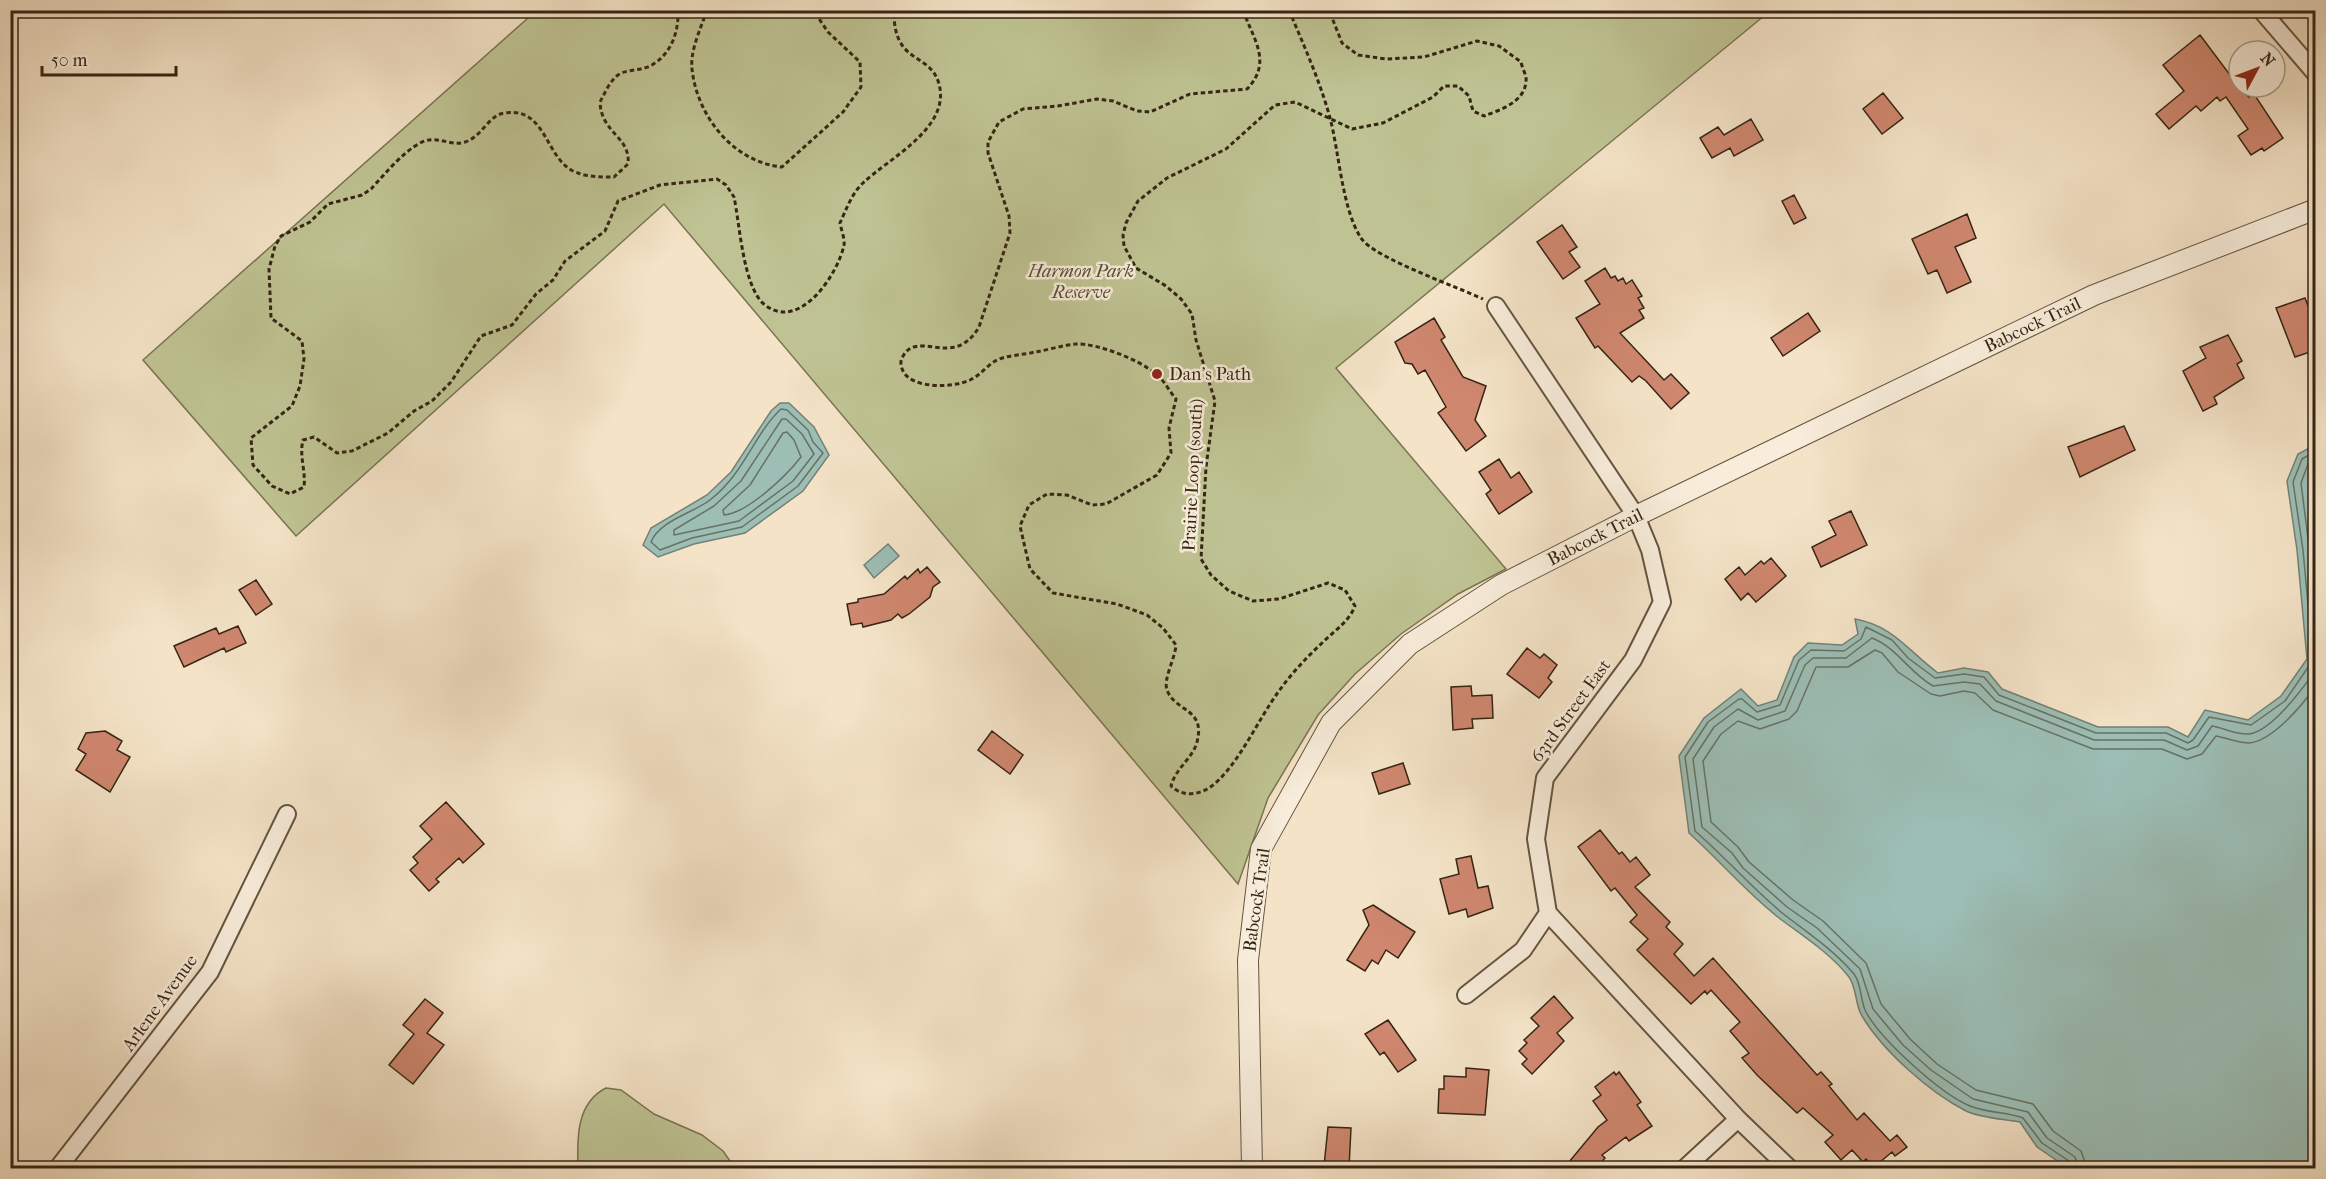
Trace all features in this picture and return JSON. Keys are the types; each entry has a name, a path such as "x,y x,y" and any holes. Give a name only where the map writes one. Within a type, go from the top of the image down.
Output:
{"street":[{"path":"2261,10 2316,74"},
{"name":"Babcock Trail","path":"1252,1168 1248,960 1261,849 1331,723 1410,644 1501,585 1636,516 2094,296 2316,209"},
{"name":"63rd Street East","path":"1496,306 1636,516 1650,550 1662,602 1633,660 1545,778 1536,839 1548,913"},
{"name":"Arlene Avenue","path":"58,1168 210,972 287,814"},
{"path":"1466,996 1523,950 1548,913 1738,1119 1789,1168"},
{"path":"1685,1168 1738,1119"}],"path":[{"path":"678,10 675,39 665,53 651,66 620,73 611,82 600,102 604,123 626,147 629,157 628,164 614,177 578,174 567,168 537,124 519,113 502,113 493,119 478,136 464,142 431,139 417,143 371,189 362,195 328,204 310,222 280,236 269,269 271,318 302,341 304,360 300,386 292,406 251,438 253,465 272,486 290,495 304,487 305,476 300,452 303,440 314,437 337,453 352,451 388,434 414,411 432,401 451,382 481,336 512,325 536,294 553,280 565,261 604,231 618,201 634,193 646,192 660,184 717,180 726,186 734,196 750,283 765,304 776,310 790,312 804,306 816,296 831,275 844,244 840,223 861,185 924,135 939,106 940,85 935,74 908,55 896,37 894,10"},
{"path":"707,10 696,45 692,68 711,122 719,135 752,158 770,166 782,167 843,112 861,87 860,62 828,32 813,10"},
{"name":"Prairie Loop (south)","path":"1243,10 1262,58 1255,80 1247,89 1190,94 1150,112 1137,111 1113,101 1097,99 1023,109 999,122 988,142 988,153 1009,216 1010,233 979,327 971,342 960,347 941,349 922,344 909,350 902,358 901,365 907,378 919,384 939,385 969,381 997,360 1076,344 1106,350 1157,374 1176,399 1169,428 1171,453 1157,475 1106,504 1092,505 1067,495 1047,494 1029,505 1020,526 1030,569 1053,593 1117,604 1147,615 1163,628 1176,645 1175,658 1167,677 1166,688 1170,696 1193,713 1198,724 1197,743 1174,776 1171,786 1179,793 1191,795 1209,788 1236,759 1279,690 1322,642 1349,619 1355,606 1345,590 1328,583 1279,599 1253,601 1229,591 1211,575 1201,559 1203,498 1215,401 1196,340 1192,314 1181,299 1166,286 1136,268 1124,246 1123,235 1126,223 1138,201 1167,177 1184,172 1207,156 1226,149 1275,105 1295,102 1352,129 1383,123 1433,97 1444,86 1458,86 1468,96 1473,111 1484,116 1507,108 1520,96 1526,81 1521,62 1488,42 1477,40 1425,57 1386,59 1358,56 1342,43 1329,10"},
{"path":"1289,10 1310,59 1330,119 1349,207 1361,239 1396,262 1496,306"}],"green space":[{"name":"Harmon Park Reserve","path":"537,10 1770,11 1336,368 1506,569 1458,594 1401,634 1355,674 1318,715 1268,798 1238,884 664,204 296,536 143,360"},
{"path":"606,1088 621,1090 654,1114 702,1135 723,1151 735,1168 578,1168 580,1123 589,1103"}],"water":[{"path":"780,403 789,403 814,427 829,455 803,491 745,533 694,544 658,557 643,545 651,528 707,495 731,472 771,411"},
{"path":"2315,445 2315,1168 2068,1168 2037,1147 2020,1122 1985,1117 1966,1111 1922,1082 1894,1056 1862,1016 1852,981 1842,968 1767,908 1689,833 1679,756 1704,718 1741,689 1758,706 1777,700 1794,657 1808,643 1842,645 1858,634 1855,619 1869,622 1890,633 1938,673 1964,668 1988,672 2002,689 2098,727 2168,727 2188,737 2205,710 2248,720 2281,696 2307,659 2297,550 2287,481 2298,454"},
{"path":"888,544 899,556 874,578 864,565"}],"building":[{"path":"2200,35 2227,71 2227,98 2220,101 2217,97 2201,111 2196,106 2169,129 2156,114 2184,91 2163,65"},
{"path":"1883,93 1903,118 1882,134 1863,109"},
{"path":"2227,99 2257,99 2283,138 2264,151 2262,148 2251,155 2238,136 2248,129"},
{"path":"1751,119 1763,140 1734,156 1730,148 1712,158 1700,138 1718,127 1724,135"},
{"path":"1794,195 1806,218 1794,224 1782,201"},
{"path":"1967,214 1976,238 1955,247 1971,282 1947,293 1937,270 1928,274 1912,239"},
{"path":"1562,225 1577,247 1569,252 1580,267 1563,279 1537,242"},
{"path":"1605,268 1611,278 1615,276 1618,281 1623,278 1626,284 1632,280 1642,296 1638,298 1644,308 1639,310 1644,318 1620,333 1664,380 1671,374 1689,393 1671,409 1646,381 1639,376 1632,382 1598,346 1595,348 1576,318 1600,304 1585,281"},
{"path":"2305,298 2310,311 2316,309 2316,350 2295,357 2276,308"},
{"path":"1808,313 1820,331 1783,356 1771,338"},
{"path":"1434,318 1445,337 1441,340 1463,377 1486,386 1475,420 1486,436 1466,451 1438,413 1446,407 1425,370 1418,374 1412,364 1405,363 1395,342"},
{"path":"2228,335 2242,361 2237,364 2244,378 2214,397 2217,404 2203,411 2183,371 2206,358 2200,347"},
{"path":"2124,426 2135,450 2080,477 2068,447"},
{"path":"1499,459 1511,478 1519,472 1532,492 1499,514 1486,494 1491,490 1479,472"},
{"path":"1851,511 1867,545 1821,567 1812,547 1836,535 1829,521"},
{"path":"1771,558 1786,576 1756,602 1748,593 1741,600 1725,579 1739,567 1745,575 1761,561 1764,564"},
{"path":"927,567 940,582 933,587 930,597 909,614 902,618 898,614 891,620 863,627 862,623 851,625 847,604 858,602 858,599 884,594 905,576 907,579 918,569 920,573"},
{"path":"256,580 272,604 256,615 239,590"},
{"path":"238,626 246,643 226,652 224,648 184,667 174,646 216,628 219,634"},
{"path":"1527,648 1540,658 1544,654 1557,665 1548,678 1552,682 1539,698 1507,674"},
{"path":"1471,686 1472,696 1492,695 1493,718 1472,719 1473,728 1453,730 1451,687"},
{"path":"105,731 122,741 117,750 130,757 110,792 76,770 86,754 78,749 86,733"},
{"path":"992,731 1023,755 1010,774 978,750"},
{"path":"1403,763 1410,784 1379,794 1372,773"},
{"path":"446,802 484,844 463,863 459,858 436,879 439,882 429,891 410,870 418,863 413,857 432,839 420,826"},
{"path":"1600,830 1619,854 1622,852 1630,862 1636,857 1650,875 1635,887 1670,922 1666,927 1683,944 1674,954 1694,976 1713,958 1817,1075 1821,1072 1832,1084 1829,1086 1857,1120 1864,1113 1890,1141 1897,1135 1907,1147 1895,1156 1892,1152 1874,1167 1866,1159 1863,1162 1852,1150 1841,1160 1825,1142 1833,1135 1803,1108 1797,1113 1757,1075 1742,1058 1749,1053 1730,1031 1740,1022 1711,990 1707,994 1705,991 1691,1004 1637,950 1648,939 1630,922 1637,915 1615,888 1611,891 1578,847"},
{"path":"1471,856 1478,888 1488,886 1493,908 1468,917 1466,909 1449,914 1440,879 1459,874 1456,859"},
{"path":"1373,905 1415,932 1398,958 1386,950 1378,964 1372,960 1365,971 1347,960 1369,925 1363,910"},
{"path":"1554,996 1573,1018 1557,1033 1564,1041 1532,1074 1522,1064 1527,1059 1519,1051 1527,1043 1524,1040 1539,1026 1531,1018"},
{"path":"425,999 443,1013 427,1033 444,1045 413,1084 389,1065 414,1034 403,1025"},
{"path":"1388,1020 1416,1060 1398,1072 1384,1052 1380,1055 1365,1034"},
{"path":"1466,1068 1489,1070 1485,1115 1438,1113 1439,1089 1444,1089 1444,1076 1466,1077"},
{"path":"1614,1072 1616,1075 1619,1072 1641,1102 1637,1105 1652,1126 1629,1141 1626,1137 1602,1155 1605,1158 1596,1168 1564,1168 1598,1127 1607,1120 1593,1101 1601,1095 1595,1087"},
{"path":"1328,1127 1351,1128 1349,1168 1324,1166"}],"place":[{"name":"Dan's Path","path":"1157,374"}]}
